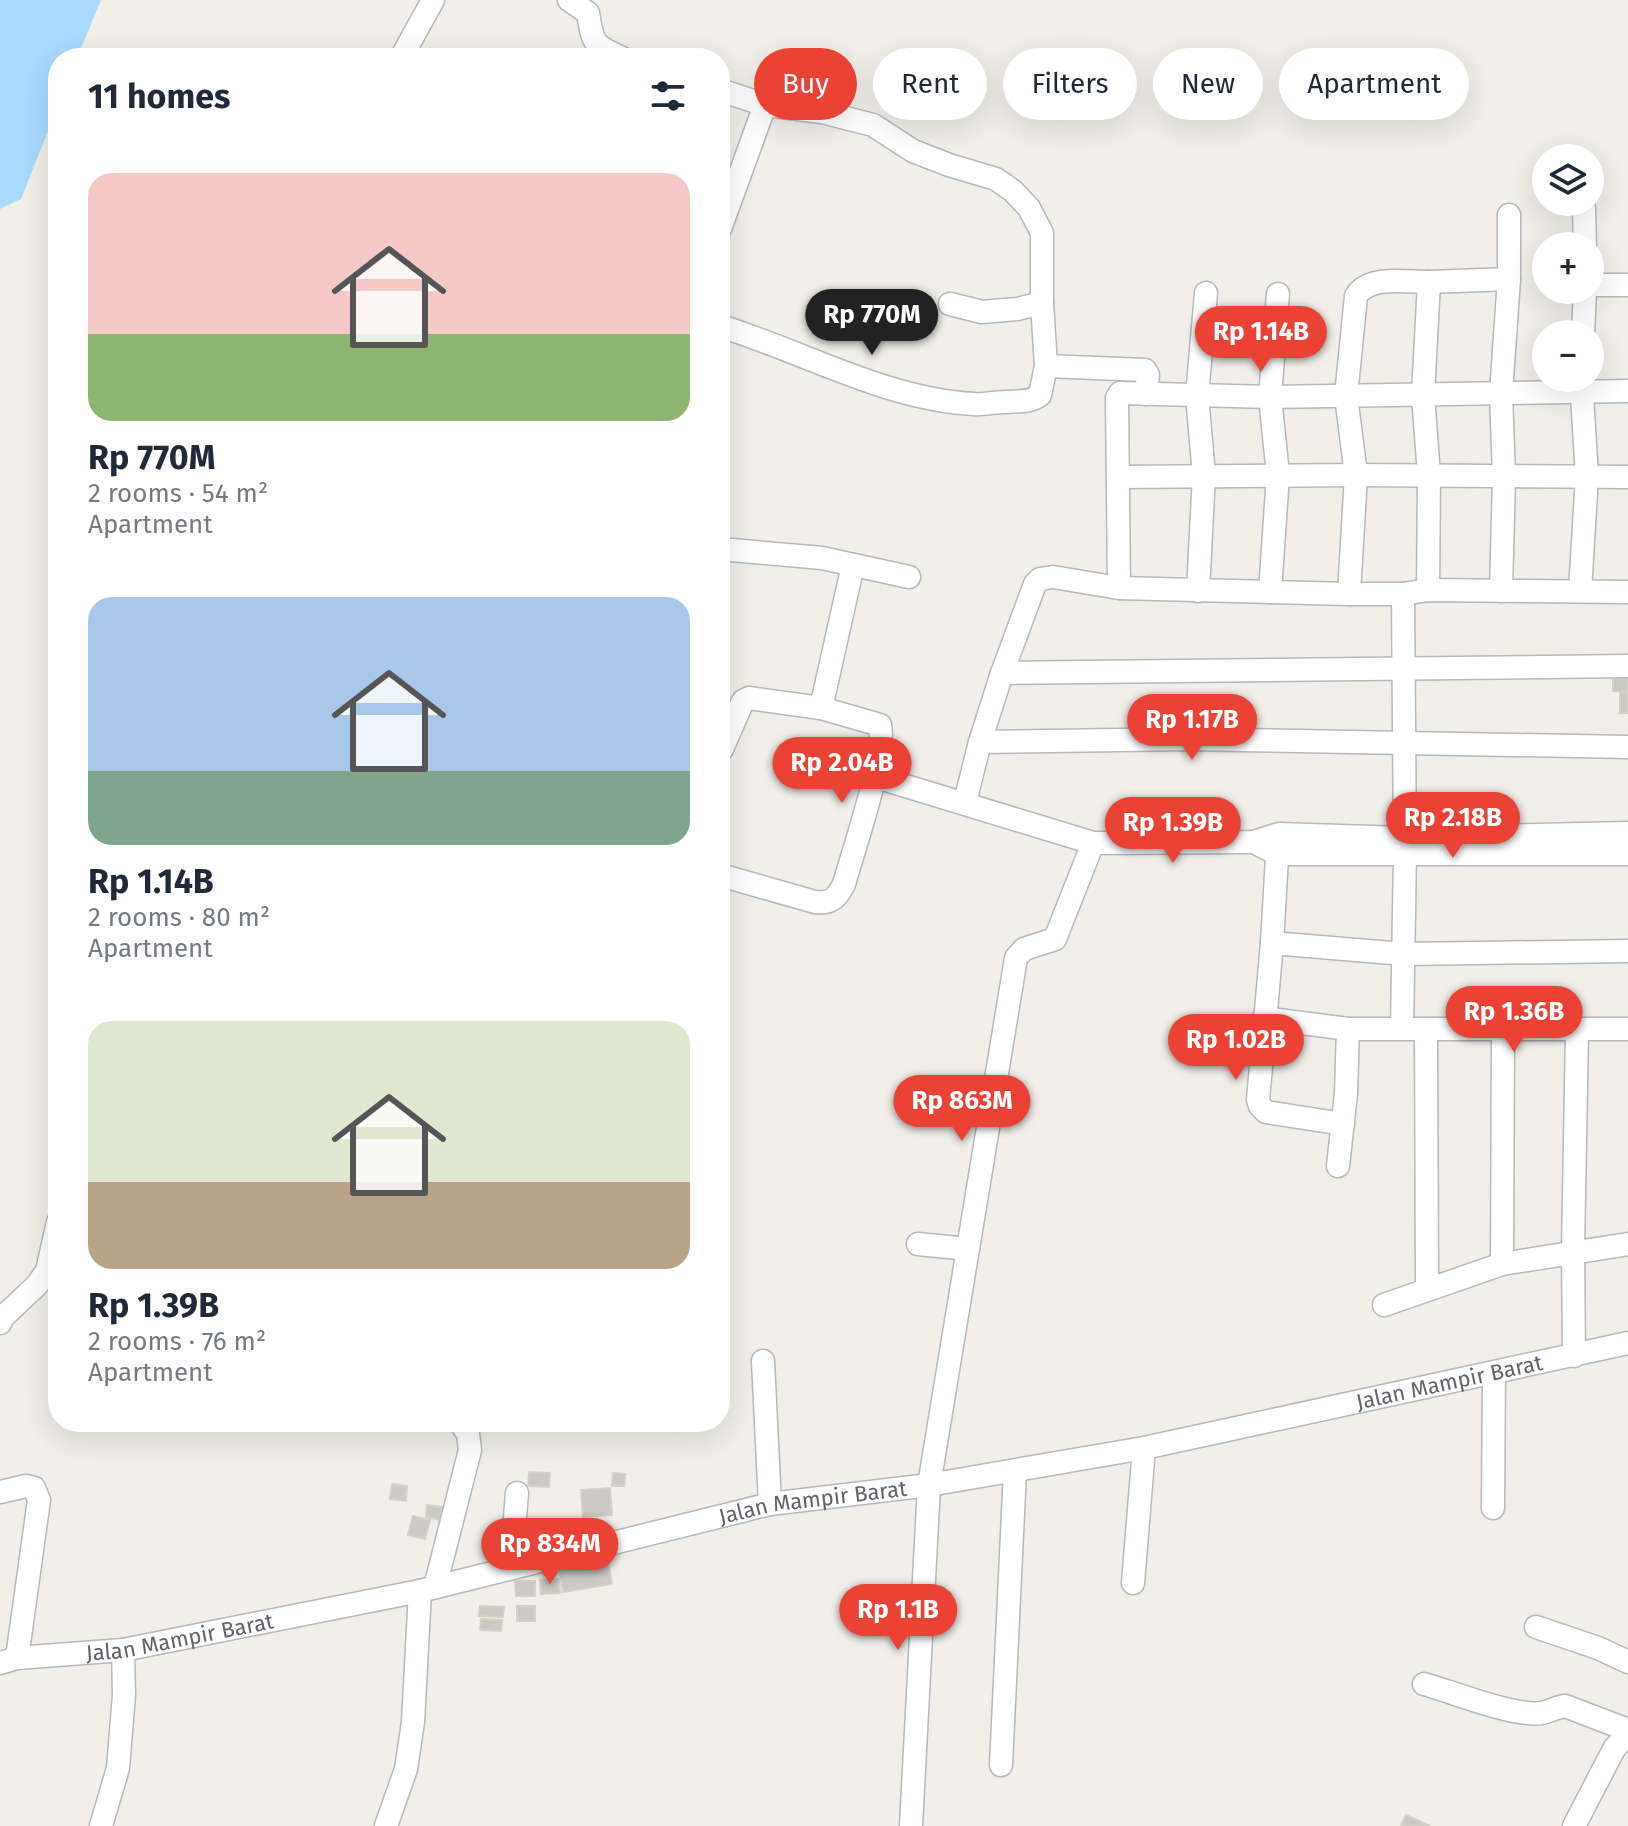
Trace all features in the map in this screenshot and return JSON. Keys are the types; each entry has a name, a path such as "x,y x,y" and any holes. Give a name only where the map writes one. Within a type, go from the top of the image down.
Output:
{"street":[{"path":"407,48 433,0"},
{"path":"569,0 588,13 593,41 600,48"},
{"path":"730,93 754,101"},
{"path":"730,201 760,120"},
{"path":"730,329 768,340 853,375 939,400 976,404 1030,401 1040,395 1046,366 1042,233 1029,208 996,179 913,151 873,125 853,120"},
{"path":"1501,591 1504,477 1501,393 1509,279 1509,215"},
{"path":"1349,594 1356,475 1346,396 1356,296 1362,287 1371,283 1509,279"},
{"path":"1428,590 1429,475 1423,395 1429,282"},
{"path":"1604,285 1628,285"},
{"path":"1198,591 1204,475 1197,396 1206,293"},
{"path":"1270,592 1278,475 1270,397 1278,294"},
{"path":"950,304 982,312 1042,303"},
{"path":"1046,366 1145,370 1148,375 1146,394"},
{"path":"1604,388 1628,391"},
{"path":"1119,588 1117,398 1123,392 1270,397 1532,390"},
{"path":"1580,591 1587,476 1581,392"},
{"path":"1119,477 1628,477"},
{"path":"730,550 822,558 909,577"},
{"path":"821,708 853,565"},
{"path":"965,802 1002,673 1032,591 1040,579 1053,577 1119,588 1198,591 1349,594 1403,594 1428,590 1628,592"},
{"path":"1402,1028 1403,594"},
{"path":"1002,673 1404,666 1628,666"},
{"path":"730,731 743,701 749,698 821,708 880,725 881,741 844,884 834,900 826,904 815,902 730,878"},
{"path":"980,742 1188,739 1628,747"},
{"path":"873,776 1093,843 1404,845 1628,854"},
{"path":"1404,845 1628,833"},
{"path":"911,1826 929,1485 1016,958 1024,949 1055,939 1093,843"},
{"path":"1278,844 1258,1100 1266,1112 1343,1124"},
{"path":"1272,943 1404,954 1628,951"},
{"path":"1264,1018 1348,1029 1628,1029"},
{"path":"1338,1166 1348,1029"},
{"path":"1426,1030 1427,1288"},
{"path":"1502,1264 1503,1031"},
{"path":"1574,1356 1577,1031"},
{"path":"918,1244 968,1249"},
{"path":"1384,1305 1502,1264 1573,1250 1628,1244"},
{"path":"0,1323 37,1285 48,1267"},
{"name":"Jalan Mampir Barat","path":"8,1661 123,1650 428,1589 770,1504 929,1485 1144,1448 1628,1343"},
{"path":"763,1361 770,1504"},
{"path":"1493,1508 1494,1373"},
{"path":"386,1826 406,1769 428,1589 470,1450 467,1432"},
{"path":"1133,1583 1144,1448"},
{"path":"1001,1765 1015,1471"},
{"path":"0,1492 26,1486 34,1488 39,1500 8,1661"},
{"path":"511,1568 517,1493"},
{"path":"1536,1627 1598,1648 1628,1662"},
{"path":"101,1826 118,1768 124,1695 123,1650"},
{"path":"1424,1684 1523,1713 1544,1713 1554,1707 1565,1706 1628,1732 1614,1749 1574,1826"}],"water":[{"path":"0,0 101,0 81,48 48,48 48,131 21,199 0,209"}],"building":[{"path":"1613,668 1628,668 1628,692 1613,691"},
{"path":"1620,692 1628,692 1628,713 1620,713"},
{"path":"529,1472 550,1473 549,1487 528,1486"},
{"path":"613,1473 625,1474 624,1486 612,1486"},
{"path":"392,1484 407,1486 406,1501 390,1499"},
{"path":"610,1488 612,1515 583,1517 581,1490"},
{"path":"427,1505 442,1507 440,1520 426,1517"},
{"path":"413,1516 430,1520 425,1539 408,1535"},
{"path":"607,1556 612,1584 563,1592 559,1564"},
{"path":"559,1579 560,1593 541,1594 540,1580"},
{"path":"515,1581 535,1581 535,1596 516,1596"},
{"path":"480,1606 504,1607 503,1617 479,1616"},
{"path":"517,1606 535,1606 535,1621 517,1621"},
{"path":"481,1619 502,1620 501,1631 480,1630"},
{"path":"1406,1815 1430,1826 1401,1826"}]}
